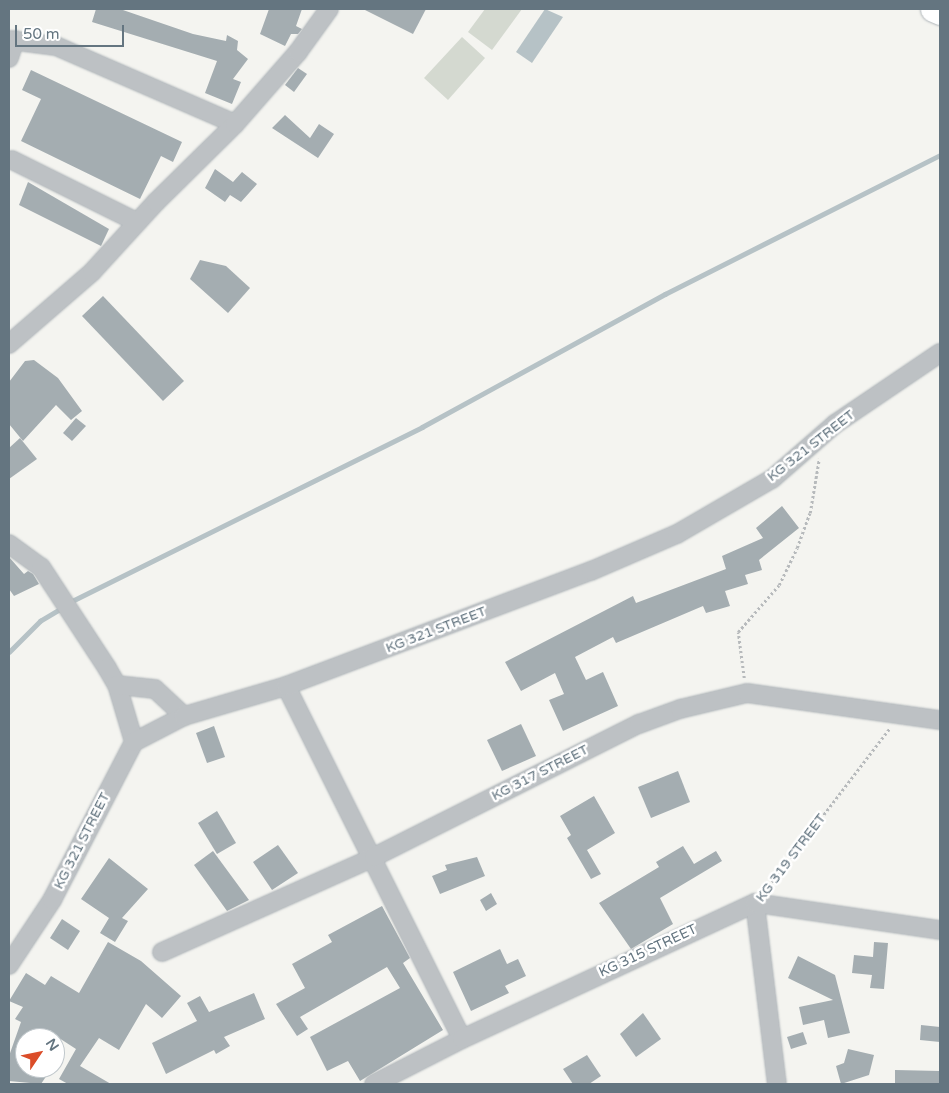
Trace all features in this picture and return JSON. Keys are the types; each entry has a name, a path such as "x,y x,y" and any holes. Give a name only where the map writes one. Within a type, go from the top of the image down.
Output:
{"main road":[{"path":"933,9 940,12"}],"street":[{"path":"9,344 92,272 137,222 235,124 329,9"},
{"path":"9,58 12,40 56,46 235,124"},
{"path":"12,160 137,222"},
{"name":"KG 321 STREET","path":"9,965 52,900 134,742 184,716 286,686 591,571 677,534 772,479 820,438 940,353"},
{"path":"9,544 42,567 117,685 134,742"},
{"path":"117,685 155,689 184,716"},
{"path":"286,686 374,857 462,1039"},
{"name":"KG 317 STREET","path":"162,952 374,857 639,724 720,698 747,693 940,720"},
{"path":"756,903 940,930"},
{"name":"KG 315 STREET","path":"374,1084 462,1039 756,903"},
{"name":"KG 319 STREET","path":"756,903 776,1084"}],"path":[{"path":"747,693 738,632 779,585 797,548 818,477 820,438"},
{"name":"KG 319 STREET","path":"756,903 900,715"}],"shaded area":[{"path":"485,9 522,9 492,50 468,32"},
{"path":"545,9 563,17 532,63 516,52"},
{"path":"462,37 485,58 448,100 424,78"}],"building":[{"path":"96,9 120,9 193,34 226,41 227,35 238,41 237,50 248,59 233,79 241,82 232,104 205,93 217,61 92,22"},
{"path":"269,9 302,9 296,26 302,29 298,34 291,34 285,46 260,34"},
{"path":"363,9 426,9 413,34"},
{"path":"298,68 307,74 294,92 285,85"},
{"path":"31,70 182,142 173,162 161,156 140,199 21,141 41,99 22,90"},
{"path":"285,115 310,138 319,124 334,134 318,158 272,128"},
{"path":"215,169 233,182 242,172 257,184 241,202 230,195 225,202 205,188"},
{"path":"28,182 109,229 101,246 19,205"},
{"path":"200,260 226,266 250,288 228,313 190,279"},
{"path":"103,296 184,381 163,401 82,316"},
{"path":"34,360 58,378 82,411 71,420 56,405 23,441 9,424 9,382 25,361"},
{"path":"76,418 86,426 72,441 63,433"},
{"path":"20,438 37,459 9,479 9,448"},
{"path":"782,506 799,528 759,560 762,570 745,575 748,584 725,591 730,606 706,613 703,606 616,643 613,637 575,657 586,680 603,672 618,706 563,731 549,700 564,694 555,673 521,691 505,662 633,596 636,603 726,569 722,556 763,538 756,528"},
{"path":"9,557 24,574 28,571 33,574 39,584 14,596 9,589"},
{"path":"521,724 536,756 502,771 487,740"},
{"path":"214,726 225,757 207,763 196,733"},
{"path":"678,771 690,802 651,818 638,787"},
{"path":"594,796 615,833 587,850 601,874 591,879 567,838 571,835 560,816"},
{"path":"217,811 236,843 217,854 198,823"},
{"path":"278,845 298,873 272,890 253,862"},
{"path":"683,846 694,864 716,851 722,861 660,898 673,924 631,949 599,903 659,867 656,862"},
{"path":"213,851 249,900 227,911 194,865"},
{"path":"477,857 485,876 440,894 432,876 447,870 445,865"},
{"path":"109,858 148,889 122,918 128,921 115,942 100,933 109,918 81,899"},
{"path":"491,893 497,904 486,911 480,900"},
{"path":"382,906 410,958 403,963 443,1030 360,1081 348,1061 327,1071 310,1037 400,988 387,967 300,1017 308,1029 297,1036 276,1004 305,988 292,964 332,942 328,935"},
{"path":"62,919 80,931 68,950 50,938"},
{"path":"108,942 141,961 181,996 162,1018 146,1004 119,1050 99,1038 80,1066 111,1084 68,1084 59,1079 65,1078 65,1068 76,1049 65,1042 65,1028 19,1028 21,1022 15,1019 23,1007 9,1001 26,973 45,985 51,976 79,993"},
{"path":"874,942 888,943 884,989 870,988 872,975 852,973 854,955 873,957"},
{"path":"500,949 507,964 518,959 526,976 505,986 509,993 471,1011 453,972"},
{"path":"798,956 835,975 850,1033 828,1038 824,1020 803,1025 799,1007 833,1000 788,978"},
{"path":"254,993 265,1019 224,1037 230,1046 216,1054 214,1050 166,1074 152,1043 197,1021 187,1003 200,996 209,1012"},
{"path":"643,1013 661,1039 636,1057 620,1034"},
{"path":"921,1025 940,1027 940,1042 920,1040"},
{"path":"803,1032 807,1044 791,1049 787,1037"},
{"path":"15,1039 15,1078 45,1078 41,1084 9,1081 9,1056"},
{"path":"848,1049 874,1055 869,1075 841,1084 836,1066 844,1063"},
{"path":"587,1055 601,1076 589,1084 573,1084 563,1069"},
{"path":"895,1070 940,1071 940,1084 895,1084"}],"waterway":[{"path":"70,602 422,427 665,294 940,155"},
{"path":"9,652 40,621 63,607"}]}
